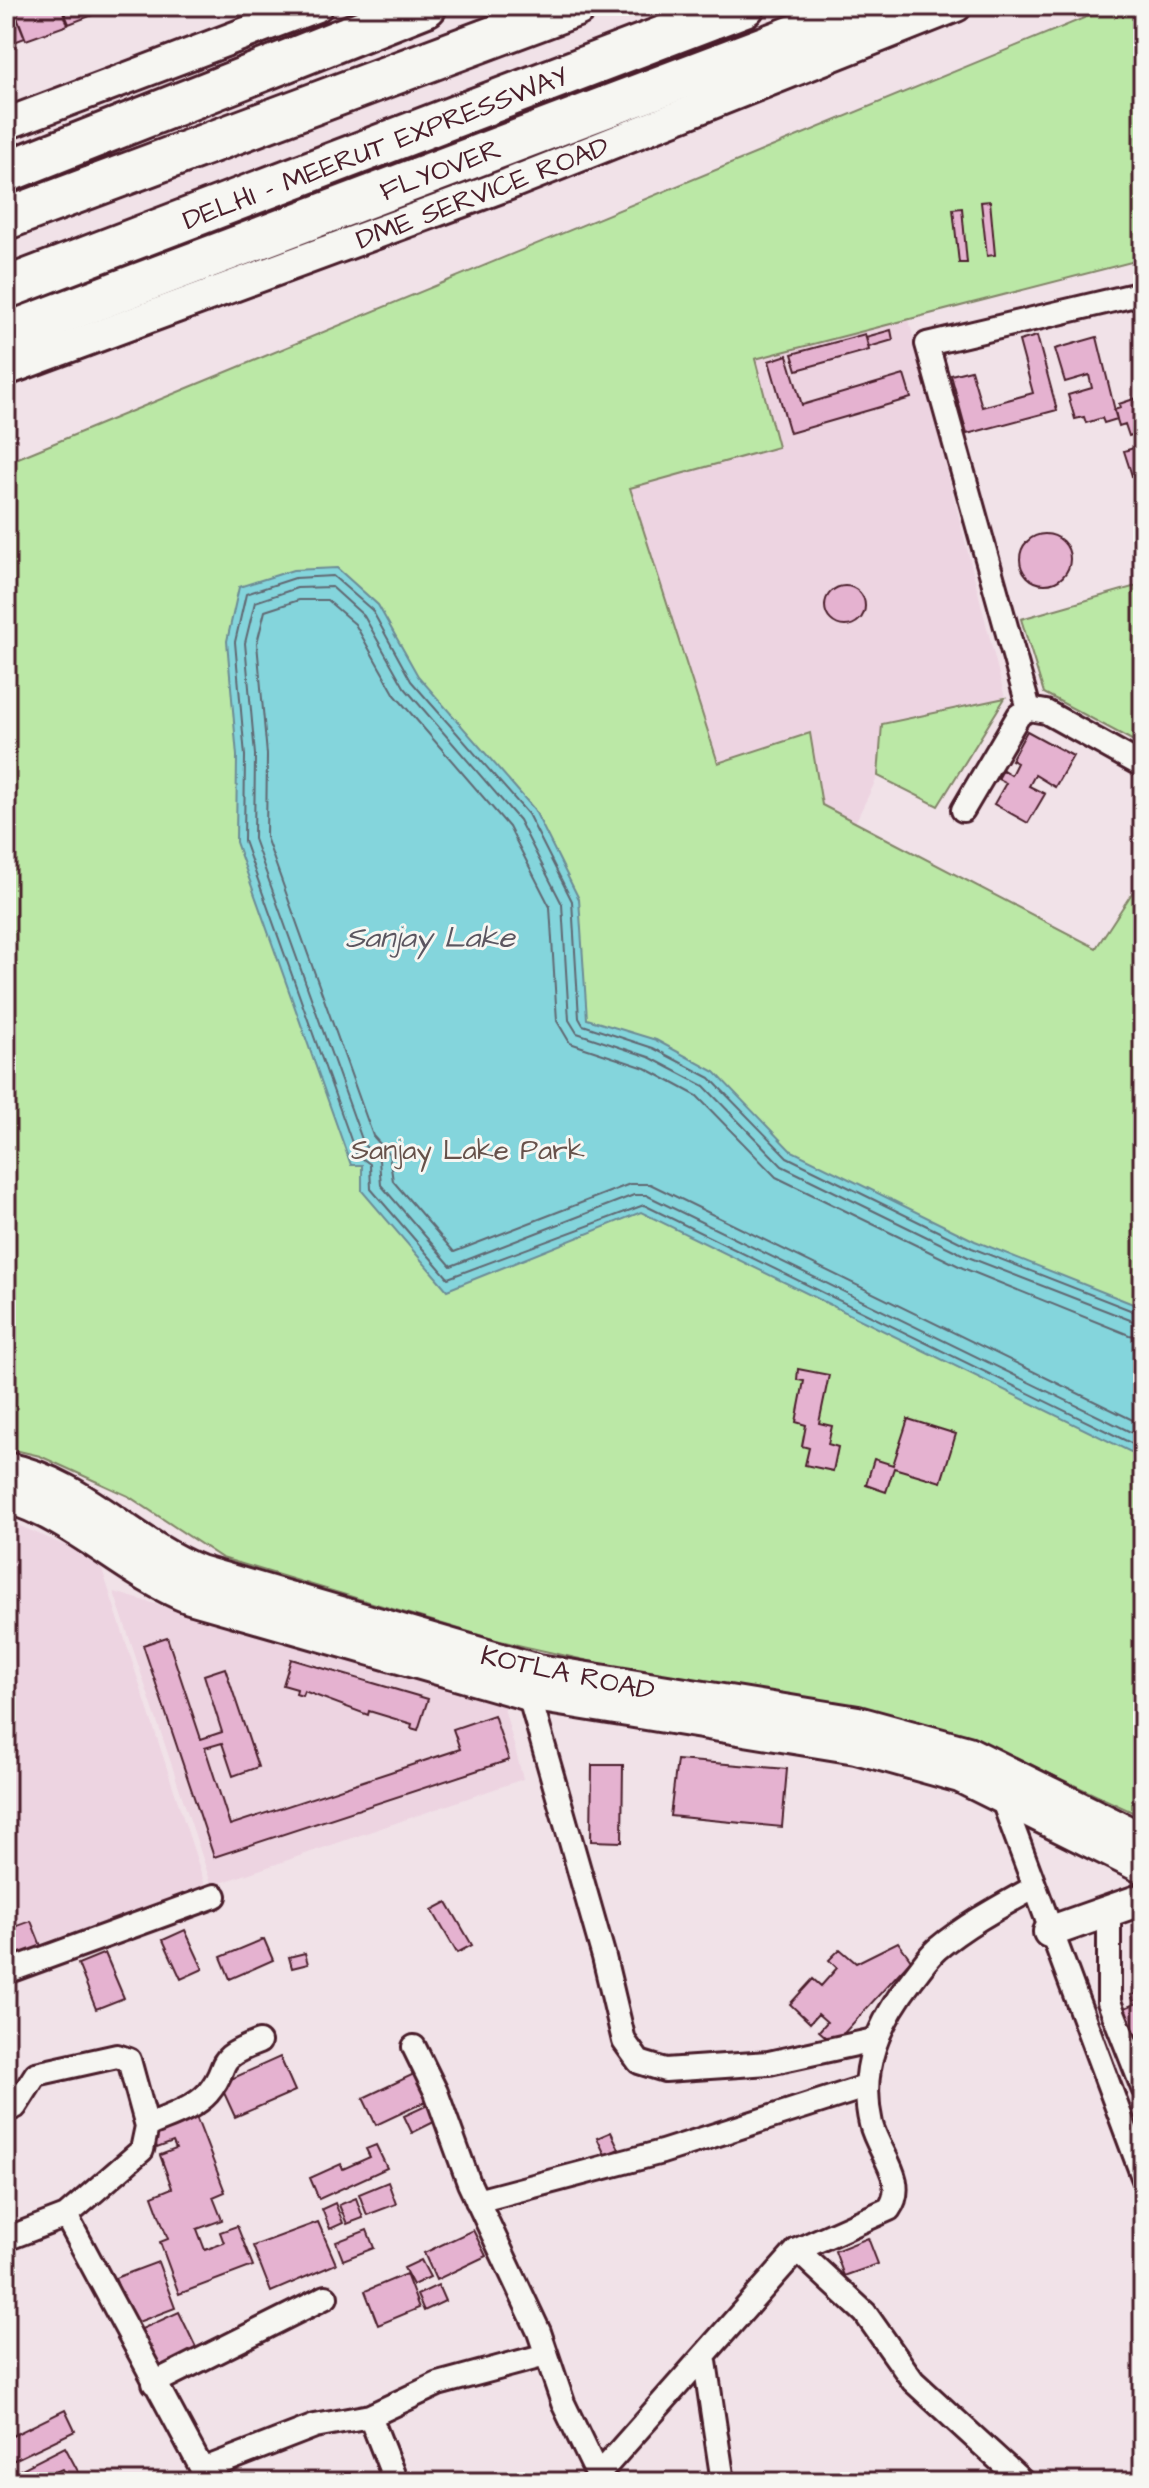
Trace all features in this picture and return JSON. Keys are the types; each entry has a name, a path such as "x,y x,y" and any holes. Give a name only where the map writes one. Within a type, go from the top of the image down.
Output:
{"highway":[{"path":"6,172 341,21 426,6"},
{"path":"6,219 576,6"},
{"name":"DELHI - MEERUT EXPRESSWAY","path":"6,288 744,6"},
{"name":"FLYOVER","path":"16,347 253,240 873,6"}],"main road":[{"path":"6,124 317,6"},
{"name":"DME SERVICE ROAD","path":"16,347 509,184 956,6"},
{"name":"KOTLA ROAD","path":"6,1468 54,1482 74,1492 182,1563 292,1599 538,1670 858,1722 968,1752 1143,1839"},
{"name":"KOTLA ROAD","path":"6,1497 60,1518 162,1585 190,1598 529,1695 856,1748 960,1777 1143,1868"},
{"path":"1049,1932 1143,1899"}],"street":[{"path":"1029,709 927,344 1143,293"},
{"path":"963,810 1019,715 1029,709 1046,712 1143,766"},
{"path":"529,1695 604,1957 624,2041 639,2062 665,2070 769,2063 874,2040"},
{"path":"988,1761 1049,1932 1143,2177"},
{"path":"414,2047 436,2092 477,2201 520,2288 563,2403 599,2479 797,2250 889,2209 896,2199 897,2185 871,2128 865,2087 874,2040 895,2001 934,1951 985,1914 1035,1887"},
{"path":"6,1972 215,1896"},
{"path":"1109,1910 1109,2002 1143,2088"},
{"path":"147,2126 198,2102 211,2090 222,2062 232,2052 259,2042"},
{"path":"6,2110 15,2107 36,2074 117,2056 129,2060 147,2126 142,2150 66,2216 6,2239"},
{"path":"477,2201 662,2152 865,2087"},
{"path":"66,2216 205,2476 315,2426 370,2416 438,2384 546,2355"},
{"path":"797,2250 865,2313 913,2381 1013,2479"},
{"path":"154,2383 326,2297"},
{"path":"704,2355 723,2482"},
{"path":"370,2416 396,2482"}],"shaded area":[{"path":"909,320 1005,698 882,724 878,776 855,823 718,763 630,487 777,447 755,359"},
{"path":"6,1520 99,1560 206,1888 6,1955"},
{"path":"114,1592 503,1704 523,1779 212,1886"}],"green space":[{"name":"Sanjay Lake Park","path":"1113,6 1143,6 1143,259 755,359 778,447 630,488 718,763 810,733 822,805 1096,948 1134,890 1143,895 1143,1817 994,1748 876,1710 629,1670 496,1640 222,1558 128,1496 40,1456 6,1448 6,463"},
{"path":"1143,584 1143,746 1044,693 1021,619"},
{"path":"1005,698 938,806 878,776 882,724"}],"water":[{"name":"Sanjay Lake","path":"337,568 378,605 418,676 534,809 579,899 587,1019 656,1040 715,1072 790,1150 975,1241 1143,1308 1143,1458 641,1212 447,1290 362,1191 362,1165 351,1165 236,842 237,756 227,641 239,587 293,570"}],"building":[{"path":"6,6 12,6 25,38 6,45"},
{"path":"13,6 61,6 68,25 26,40"},
{"path":"62,6 110,6 111,8 69,24"},
{"path":"990,201 995,255 987,256 981,202"},
{"path":"962,208 967,263 959,263 953,209"},
{"path":"891,330 893,340 869,347 866,337"},
{"path":"865,334 869,350 797,370 792,354"},
{"path":"1037,336 1057,410 967,434 951,375 971,370 982,407 1033,393 1019,341"},
{"path":"1097,337 1117,419 1104,423 1102,418 1086,423 1084,417 1075,419 1068,395 1092,388 1089,375 1065,382 1055,349"},
{"path":"787,355 802,405 904,375 911,398 790,433 769,361"},
{"path":"1143,396 1143,439 1141,432 1129,436 1125,424 1119,426 1114,410 1120,408 1119,404"},
{"path":"1143,445 1143,483 1135,485 1124,451"},
{"path":"1143,483 1143,518 1133,486"},
{"path":"1045,534 1063,541 1070,559 1063,577 1045,584 1027,577 1020,559 1027,541"},
{"path":"845,586 859,592 865,606 859,620 845,626 831,620 825,606 831,592"},
{"path":"1027,731 1073,756 1055,787 1035,775 1029,786 1045,794 1028,823 994,804 1006,783 998,779 1003,770 1011,775 1017,763 1011,760"},
{"path":"798,1369 829,1375 819,1423 832,1426 828,1444 838,1447 833,1471 805,1465 809,1448 802,1446 806,1425 796,1422 804,1381 797,1380"},
{"path":"908,1419 956,1434 941,1482 894,1468 886,1492 866,1485 874,1459 893,1465"},
{"path":"167,1637 201,1739 222,1732 204,1675 225,1668 258,1767 233,1776 222,1743 205,1748 230,1825 460,1749 453,1729 494,1715 509,1760 214,1857 143,1645"},
{"path":"291,1659 428,1699 418,1730 411,1728 412,1724 369,1711 368,1715 304,1691 302,1696 296,1694 297,1689 283,1685"},
{"path":"677,1760 787,1769 782,1827 670,1816"},
{"path":"592,1765 623,1765 622,1842 591,1841"},
{"path":"447,1902 472,1945 457,1953 432,1910"},
{"path":"31,1921 45,1956 11,1969 6,1958 6,1930"},
{"path":"185,1930 203,1969 181,1979 163,1940"},
{"path":"264,1939 273,1960 230,1979 221,1957"},
{"path":"898,1942 911,1960 834,2044 819,2031 827,2022 818,2014 810,2023 790,2004 813,1979 821,1986 837,1968 829,1960 840,1949 856,1963"},
{"path":"105,1953 124,1998 96,2009 78,1964"},
{"path":"305,1953 308,1964 292,1968 289,1957"},
{"path":"1143,1991 1143,2061 1122,2009 1135,2004 1131,1995"},
{"path":"280,2057 295,2091 235,2117 220,2084"},
{"path":"416,2073 429,2100 376,2125 363,2098"},
{"path":"430,2104 438,2120 412,2133 404,2116"},
{"path":"195,2114 225,2192 213,2197 222,2220 197,2229 205,2250 224,2243 220,2232 237,2226 253,2266 179,2294 160,2242 168,2239 152,2196 172,2188 160,2155 176,2149 173,2142 157,2148 151,2131"},
{"path":"611,2132 619,2149 605,2155 597,2138"},
{"path":"376,2145 387,2168 319,2199 310,2178 341,2164 343,2169 370,2157 366,2149"},
{"path":"388,2182 396,2204 367,2215 359,2194"},
{"path":"356,2198 363,2218 347,2224 339,2205"},
{"path":"335,2203 343,2223 330,2229 322,2209"},
{"path":"318,2222 336,2264 271,2292 253,2246"},
{"path":"367,2230 374,2248 343,2260 336,2242"},
{"path":"473,2230 486,2256 436,2280 424,2253"},
{"path":"868,2238 878,2264 844,2276 835,2251"},
{"path":"421,2260 430,2277 413,2285 404,2268"},
{"path":"158,2262 175,2308 133,2324 115,2278"},
{"path":"406,2274 419,2308 378,2325 365,2291"},
{"path":"438,2285 445,2301 424,2311 417,2295"},
{"path":"179,2312 201,2358 156,2378 135,2332"},
{"path":"65,2410 75,2431 6,2464 6,2439"},
{"path":"65,2447 80,2475 69,2481 62,2469 49,2475 52,2482 35,2482 34,2479 6,2482 6,2477"}]}
